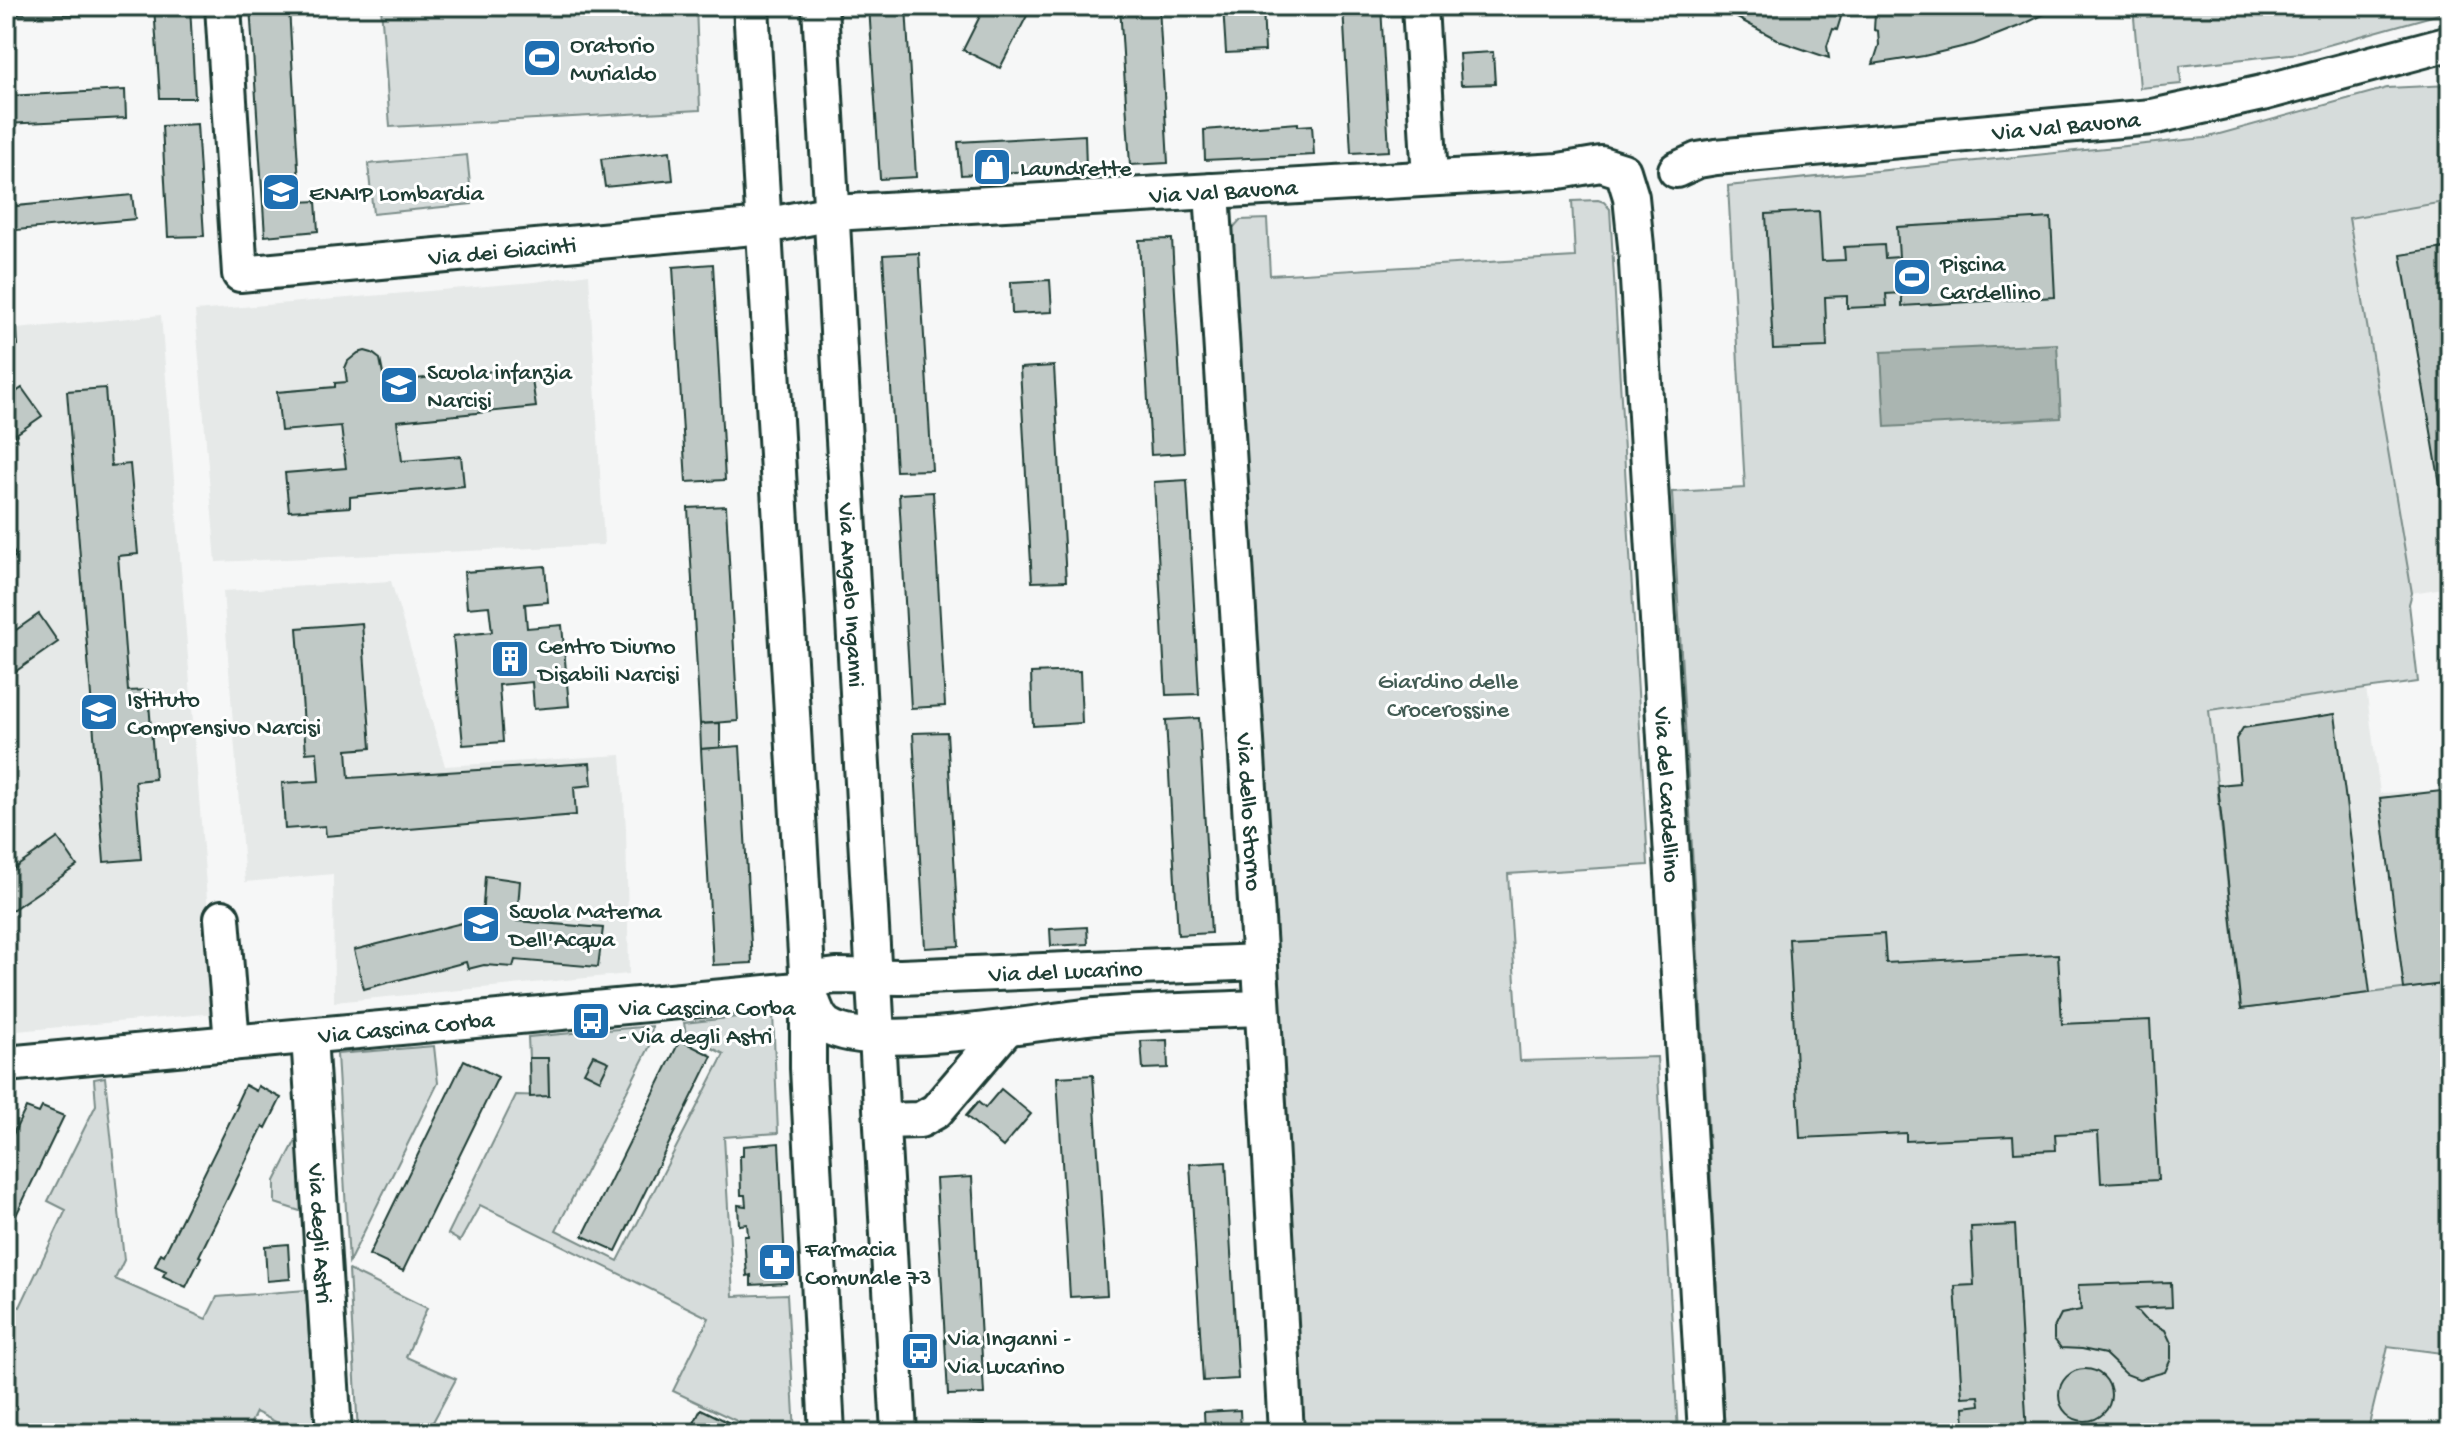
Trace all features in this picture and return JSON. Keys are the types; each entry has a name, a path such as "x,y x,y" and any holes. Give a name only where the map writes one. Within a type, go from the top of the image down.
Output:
{"street":[{"name":"Via dei Giacinti","path":"223,6 240,274 764,226"},
{"path":"751,6 808,989 808,1068 827,1433"},
{"name":"Via Angelo Inganni","path":"820,6 899,1433"},
{"path":"1420,6 1430,178"},
{"name":"Via Val Bavona","path":"1676,170 1698,160 1716,157 2152,117 2262,93 2450,43"},
{"name":"Via Val Bavona","path":"833,213 1612,166"},
{"name":"Via del Cardellino","path":"1612,166 1623,171 1627,178 1636,246 1706,1433"},
{"name":"Via dello Storno","path":"1212,191 1286,1433"},
{"path":"764,226 833,213"},
{"path":"222,918 232,1043"},
{"name":"Via del Lucarino","path":"874,978 1260,962"},
{"path":"808,989 821,978 874,978"},
{"path":"808,989 820,1018 828,1026 842,1032 877,1036"},
{"name":"Via Cascina Corba","path":"6,1064 808,989"},
{"name":"Via del Lucarino","path":"877,1036 1006,1029 1096,1016 1262,1008"},
{"path":"883,1121 920,1120 936,1111 1006,1029"},
{"name":"Via degli Astri","path":"309,1036 334,1433"}],"shaded area":[{"path":"2450,201 2450,587 2412,593 2349,218"},
{"name":"Scuola infanzia Narcisi","path":"589,274 604,545 216,562 195,311 535,282"},
{"name":"Istituto Comprensivo Narcisi","path":"161,315 216,1013 6,1032 6,330"},
{"path":"2057,344 2061,418 1885,427 1881,352"},
{"path":"391,581 445,766 621,755 629,974 334,1002 333,874 245,882 223,591"},
{"path":"2366,688 2380,793 2450,790 2450,983 2241,1009 2209,710"}],"green space":[{"name":"Oratorio Murialdo","path":"381,6 696,6 700,110 390,127"},
{"path":"2133,6 2450,6 2450,11 2300,53 2180,66 2181,84 2140,88"},
{"path":"2450,85 2450,201 2349,218 2412,593 2409,604 2418,682 2209,710 2241,1009 2450,983 2450,1354 2388,1346 2367,1433 1725,1433 1672,492 1745,488 1728,186 2205,138 2387,88"},
{"path":"467,155 472,204 373,214 368,164"},
{"name":"Giardino delle Crocerossine","path":"1598,200 1610,209 1648,865 1508,874 1520,1061 1657,1057 1678,1433 1301,1433 1232,229 1240,220 1267,219 1270,275 1575,257 1572,201"},
{"path":"773,1013 778,1133 724,1137 733,1296 787,1294 795,1433 734,1433 739,1422 673,1391 709,1318 480,1205 460,1241 448,1234 516,1095 549,1096 548,1059 529,1058 528,1037 652,1026 650,1046 556,1230 618,1261 724,1054 686,1035 684,1023"},
{"path":"434,1046 438,1083 349,1262 337,1054"},
{"path":"105,1077 124,1260 115,1279 206,1319 217,1297 306,1290 315,1433 298,1433 256,1412 246,1433 6,1433 6,1302 20,1307 66,1210 48,1201 96,1105 94,1079"},
{"path":"298,1136 303,1212 275,1203 275,1181"},
{"path":"349,1270 427,1308 406,1357 456,1379 427,1433 358,1433"}],"building":[{"path":"6,6 117,6 117,15 6,14"},
{"path":"154,6 190,6 195,98 160,98"},
{"path":"250,6 313,6 289,7 300,202 316,201 318,231 265,236"},
{"path":"869,6 906,6 916,177 880,179"},
{"path":"985,6 1032,6 1000,68 963,50"},
{"path":"1120,6 1159,6 1168,163 1130,165"},
{"path":"1223,6 1263,6 1265,51 1226,53"},
{"path":"1343,6 1381,6 1389,151 1351,153"},
{"path":"1715,6 1821,6 1841,17 1827,46 1829,58 1782,42"},
{"path":"1907,6 2061,6 1974,44 1873,64 1879,45 1878,31 1874,30 1875,12"},
{"path":"1493,52 1495,84 1461,85 1459,54"},
{"path":"125,90 126,118 6,124 6,96"},
{"path":"1298,123 1298,126 1312,125 1314,155 1205,160 1204,130"},
{"path":"197,124 204,236 168,237 162,126"},
{"path":"1085,135 1086,168 961,175 958,142"},
{"path":"670,151 673,180 605,187 601,159"},
{"path":"132,195 135,219 6,231 6,207"},
{"name":"Piscina Cardellino","path":"1819,211 1822,261 1845,260 1844,247 1884,245 1885,258 1899,257 1897,227 2051,218 2055,297 1902,306 1902,293 1886,294 1887,306 1847,308 1847,296 1825,297 1827,347 1773,349 1766,214"},
{"path":"1172,239 1184,453 1151,455 1139,240"},
{"path":"2450,247 2450,543 2401,255"},
{"path":"919,253 932,470 896,471 883,255"},
{"path":"713,264 725,480 686,482 673,267"},
{"path":"1050,280 1052,312 1012,314 1011,282"},
{"path":"17,328 18,345 6,346 6,329"},
{"path":"365,351 380,359 384,379 395,378 396,381 513,369 513,375 531,373 536,407 397,421 402,461 461,456 464,486 350,497 350,507 289,511 285,473 346,468 341,426 281,431 277,392 335,387 335,383 347,382 345,368 348,361"},
{"path":"1054,366 1066,581 1032,582 1020,368"},
{"path":"22,388 42,416 6,441 6,399"},
{"path":"105,388 111,466 130,464 138,554 118,556 128,691 148,690 155,779 135,781 141,859 104,862 67,391"},
{"path":"1187,480 1199,694 1166,695 1154,482"},
{"path":"933,492 945,706 911,708 899,494"},
{"path":"726,506 738,721 700,724 688,508"},
{"path":"6,540 16,556 6,563"},
{"name":"Centro Diurno Disabili Narcisi","path":"545,566 548,602 525,604 527,628 562,625 569,706 534,709 532,682 499,685 503,742 463,745 453,636 492,632 489,606 467,608 464,572"},
{"path":"39,614 58,642 6,678 6,637"},
{"path":"362,623 371,748 347,750 349,778 590,763 592,785 574,787 576,815 326,836 325,826 285,829 282,783 319,781 317,752 306,753 297,628"},
{"path":"1080,671 1082,723 1033,726 1031,673"},
{"path":"2335,714 2370,993 2241,1009 2218,785 2240,783 2236,739 2243,728"},
{"path":"1199,718 1211,933 1178,935 1166,720"},
{"path":"720,723 720,748 701,749 700,724"},
{"path":"947,732 959,946 925,948 913,733"},
{"path":"740,746 752,963 713,965 701,749"},
{"path":"2450,790 2450,983 2404,989 2380,798"},
{"path":"58,838 77,866 6,914 6,874"},
{"path":"485,876 520,881 517,921 603,928 598,967 515,960 513,967 484,965 468,969 466,962 364,989 354,950 482,918"},
{"path":"1087,927 1088,944 1051,946 1050,929"},
{"path":"1884,934 1886,963 2058,954 2062,1024 2150,1020 2158,1180 2101,1183 2098,1132 2055,1134 2056,1150 2014,1152 2013,1136 1906,1141 1906,1133 1800,1138 1789,939"},
{"path":"680,1040 712,1056 616,1251 583,1236"},
{"path":"1167,1040 1168,1068 1143,1069 1141,1041"},
{"path":"593,1055 609,1062 600,1080 584,1072"},
{"path":"529,1058 548,1058 549,1096 530,1097"},
{"path":"464,1060 498,1077 403,1271 369,1255"},
{"path":"1093,1075 1107,1295 1070,1297 1057,1077"},
{"path":"245,1085 256,1091 258,1086 281,1098 266,1128 263,1126 186,1287 163,1276 166,1271 155,1266 161,1253 164,1255"},
{"path":"1001,1089 1031,1114 1003,1147 966,1116 978,1102 985,1108"},
{"path":"42,1107 64,1116 6,1236 6,1148 26,1108 39,1113"},
{"path":"779,1143 786,1283 751,1285 751,1275 747,1276 744,1236 748,1236 747,1224 739,1225 738,1205 746,1206 745,1195 741,1195 740,1156 743,1156 743,1146"},
{"path":"1226,1162 1238,1379 1203,1381 1190,1164"},
{"path":"972,1177 984,1394 948,1395 936,1179"},
{"path":"2015,1225 2027,1433 1965,1433 1964,1407 1980,1405 1979,1396 1962,1397 1955,1286 1974,1285 1971,1227"},
{"path":"288,1244 290,1279 267,1281 265,1246"},
{"path":"2171,1282 2172,1307 2135,1309 2144,1319 2165,1330 2171,1343 2171,1359 2165,1372 2139,1379 2126,1374 2105,1354 2061,1348 2054,1339 2054,1328 2061,1314 2081,1310 2078,1285"},
{"path":"2450,1358 2450,1393 2442,1392"},
{"path":"2085,1369 2103,1377 2111,1395 2103,1413 2085,1421 2067,1413 2059,1395 2067,1377"},
{"path":"701,1409 734,1425 730,1433 689,1433"},
{"path":"1240,1410 1241,1433 1205,1433 1204,1412"},
{"path":"985,1425 986,1433 949,1433 949,1427"}],"place":[{"name":"Oratorio Murialdo","path":"542,58"},
{"name":"Laundrette","path":"992,167"},
{"name":"ENAIP Lombardia","path":"281,192"},
{"name":"Piscina Cardellino","path":"1912,277"},
{"name":"Scuola infanzia Narcisi","path":"399,385"},
{"name":"Centro Diurno Disabili Narcisi","path":"510,659"},
{"name":"Istituto Comprensivo Narcisi","path":"99,712"},
{"name":"Scuola Materna Dell'Acqua","path":"481,924"},
{"name":"Via Cascina Corba - Via degli Astri","path":"591,1021"},
{"name":"Farmacia Comunale 73","path":"777,1262"},
{"name":"Via Inganni - Via Lucarino","path":"920,1351"}]}
